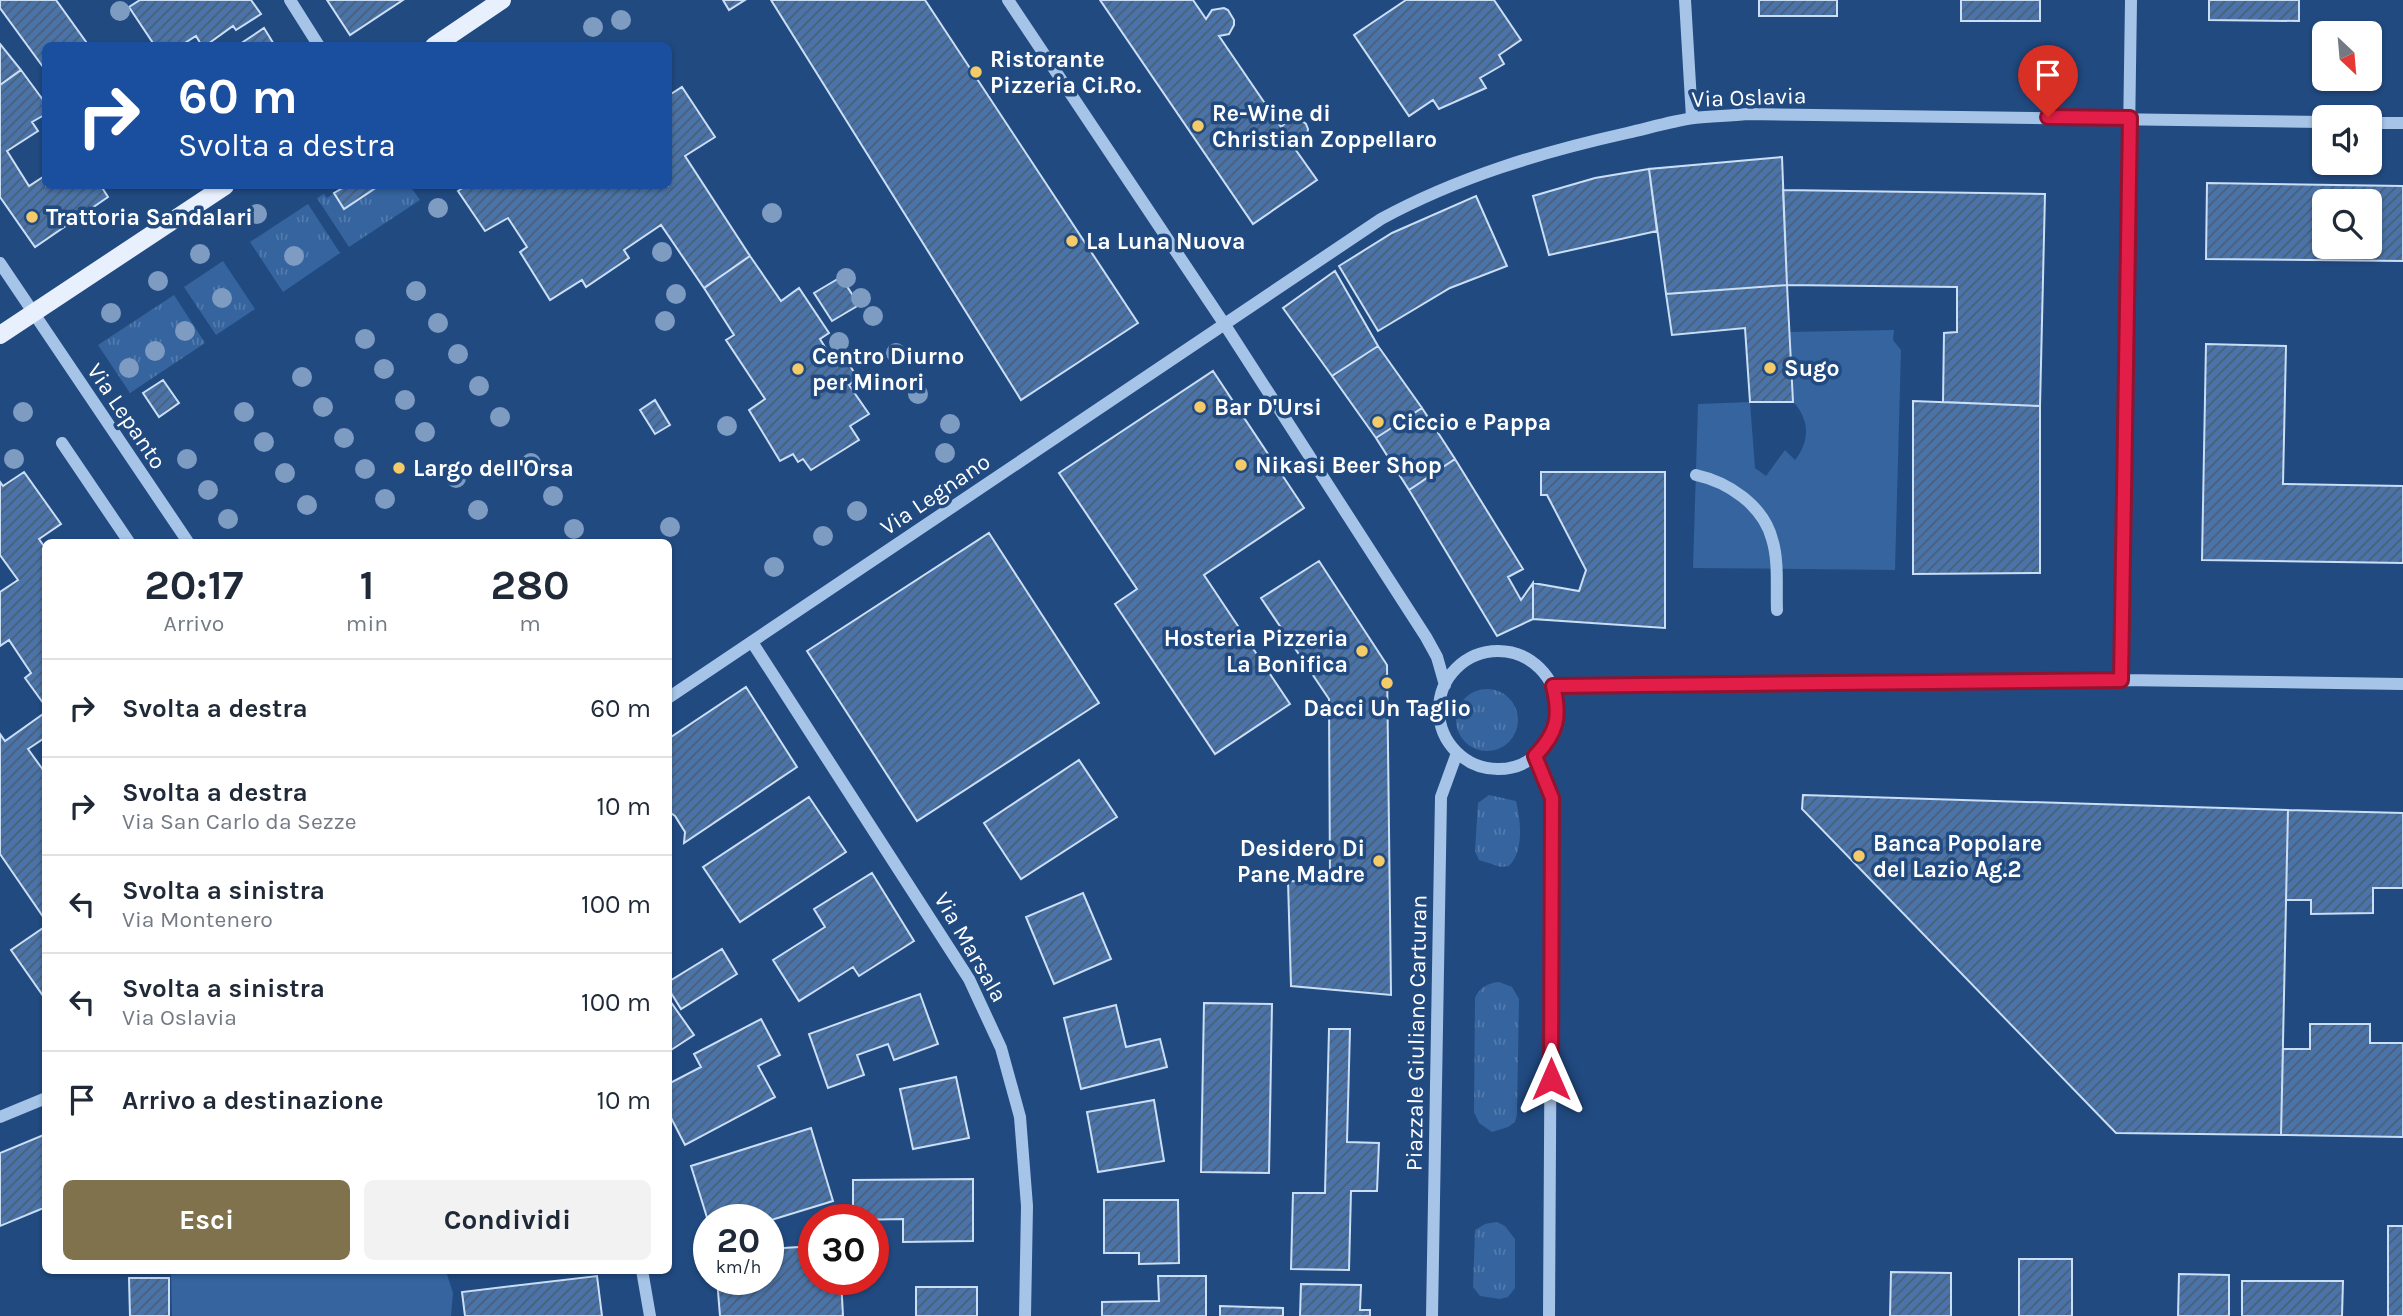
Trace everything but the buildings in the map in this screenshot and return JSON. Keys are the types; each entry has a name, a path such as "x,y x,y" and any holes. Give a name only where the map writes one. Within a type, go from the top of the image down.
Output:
{"main road":[{"path":"440,42 502,0"},
{"path":"0,335 220,189"}],"street":[{"path":"290,0 316,42"},
{"path":"1008,0 1225,325 1426,637 1437,657 1445,685"},
{"path":"1685,0 1692,118"},
{"path":"2121,680 2131,0"},
{"name":"Via Oslavia","path":"1225,325 1381,219 1421,197 1509,164 1597,139 1692,118 1747,114 2312,122"},
{"path":"2382,123 2403,124"},
{"name":"Via Lepanto","path":"0,263 186,539"},
{"name":"Via Legnano","path":"672,695 1225,325"},
{"path":"62,443 127,539"},
{"path":"1696,475 1716,479 1741,496 1768,528 1773,540 1777,610"},
{"name":"Via Marsala","path":"752,642 970,979 1001,1048 1020,1117 1027,1206 1025,1316"},
{"path":"1489,652 1509,652 1527,658 1542,670 1553,686 1558,705 1556,724 1548,742 1535,756 1521,764 1504,769 1487,768 1457,753 1446,738 1440,721 1440,703 1445,685 1456,669 1471,657 1489,652"},
{"path":"1553,686 2121,680 2403,684"},
{"name":"Piazzale Giuliano Carturan","path":"1432,1316 1441,797 1457,753"},
{"path":"1535,756 1552,798 1549,1316"},
{"path":"0,1117 42,1100"},
{"path":"643,1274 650,1316"}],"green space":[{"path":"412,189 420,200 349,247 317,198 324,194 327,198 334,193 345,208 374,190"},
{"path":"308,204 340,253 283,292 250,242"},
{"path":"223,261 255,309 216,335 184,287"},
{"path":"174,295 205,343 130,393 98,345"},
{"path":"1894,330 1893,340 1901,350 1895,570 1693,568 1698,404 1750,402 1755,468 1766,476 1785,450 1795,460 1805,438 1803,416 1793,402 1790,332"},
{"path":"1481,689 1493,689 1509,698 1516,708 1516,732 1509,742 1493,751 1481,751 1470,746 1461,737 1456,726 1456,714 1461,703 1470,694"},
{"path":"1489,795 1516,801 1520,826 1519,844 1509,866 1501,867 1479,860 1475,851 1478,803"},
{"path":"1499,982 1512,987 1519,999 1517,1114 1515,1122 1492,1132 1479,1123 1474,1112 1475,998 1484,987"},
{"path":"1497,1222 1505,1226 1515,1239 1515,1288 1508,1297 1500,1299 1480,1296 1473,1287 1475,1230 1485,1224"},
{"path":"171,1274 447,1274 453,1293 451,1316 172,1316"}],"place":[{"name":"Ristorante Pizzeria Ci.Ro.","path":"976,72"},
{"name":"Re-Wine di Christian Zoppellaro","path":"1198,126"},
{"name":"Trattoria Sandalari","path":"32,217"},
{"name":"La Luna Nuova","path":"1072,241"},
{"name":"Sugo","path":"1770,368"},
{"name":"Centro Diurno per Minori","path":"798,369"},
{"name":"Bar D'Ursi","path":"1200,407"},
{"name":"Ciccio e Pappa","path":"1378,422"},
{"name":"Nikasi Beer Shop","path":"1241,465"},
{"name":"Largo dell'Orsa","path":"399,468"},
{"name":"Hosteria Pizzeria La Bonifica","path":"1362,651"},
{"name":"Dacci Un Taglio","path":"1387,683"},
{"name":"Banca Popolare del Lazio Ag.2","path":"1859,856"},
{"name":"Desidero Di Pane Madre","path":"1379,861"}],"route":[{"path":"1551,1079 1552,798 1535,756 1548,742 1556,724 1558,705 1553,686 2121,680 2130,118 2048,117"}]}
